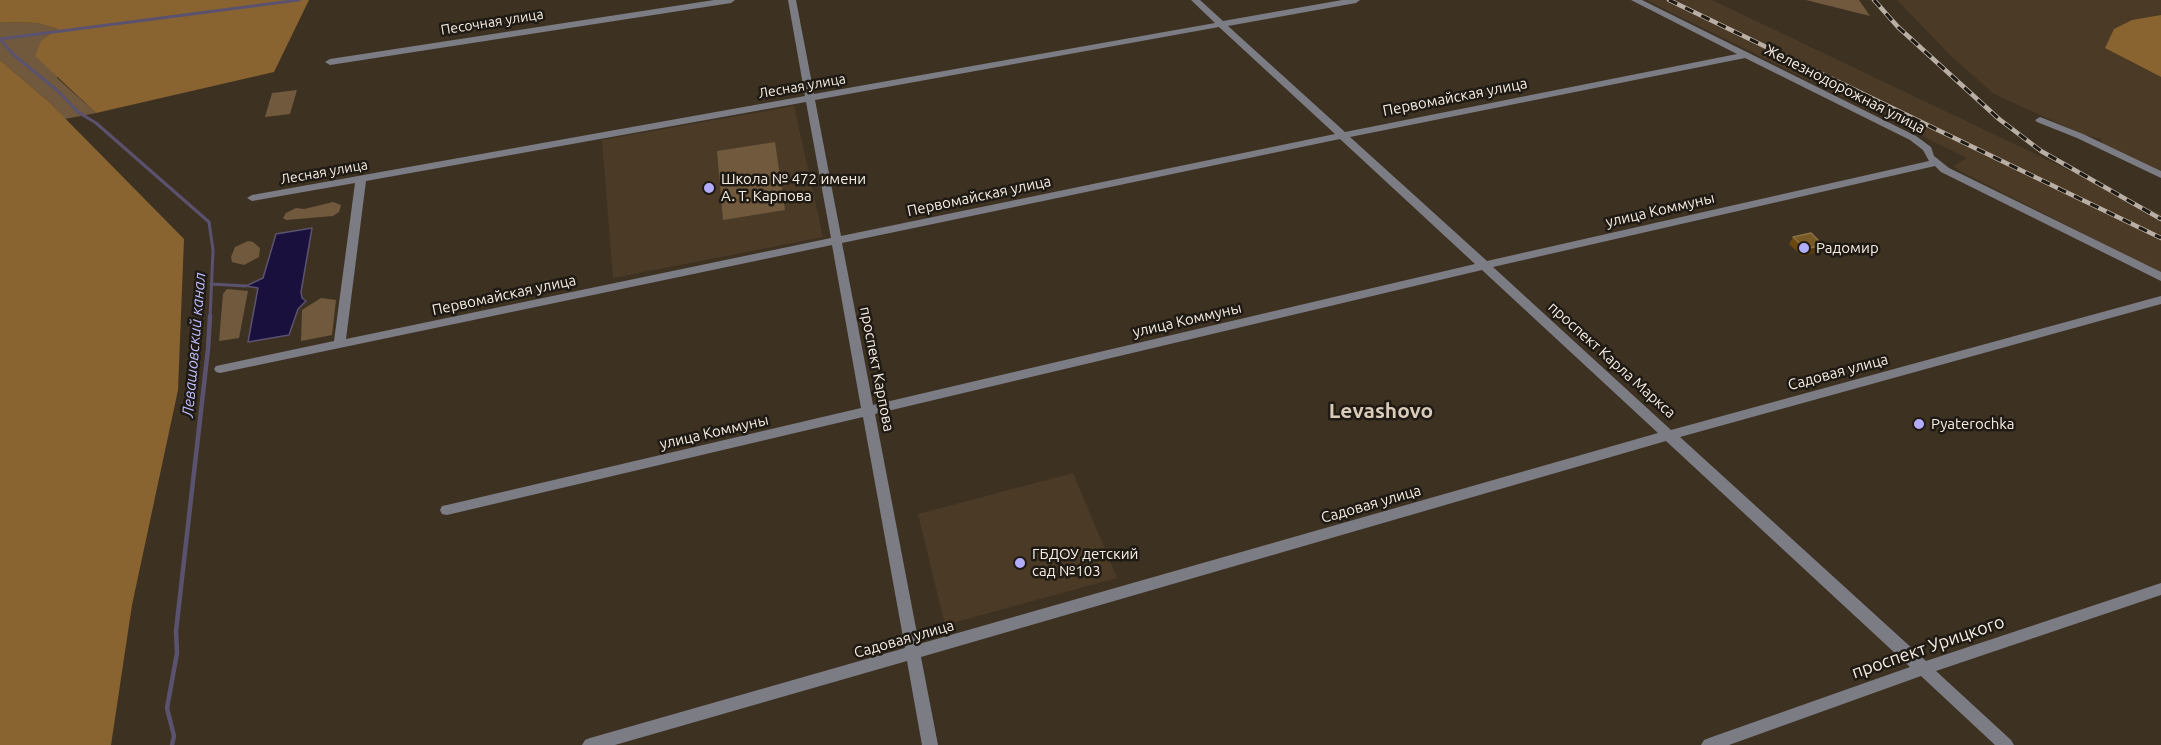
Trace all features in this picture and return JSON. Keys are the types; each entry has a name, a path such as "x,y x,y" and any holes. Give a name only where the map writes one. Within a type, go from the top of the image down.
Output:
{"street":[{"name":"Песочная улица","path":"330,62 731,0"},
{"name":"проспект Карпова","path":"792,0 915,653 930,745"},
{"name":"проспект Карла Маркса","path":"1195,0 2006,745"},
{"name":"Лесная улица","path":"252,198 1356,0"},
{"name":"Железнодорожная улица","path":"1635,0 1913,138 1927,149 1935,163 1945,170 2161,277"},
{"name":"Первомайская улица","path":"220,369 1341,136 1746,55"},
{"path":"2040,120 2080,136 2161,175"},
{"name":"улица Коммуны","path":"447,510 1483,266 1935,163"},
{"path":"339,345 361,179"},
{"name":"Садовая улица","path":"590,745 1670,435 2161,300"},
{"name":"проспект Урицкого","path":"1709,745 1923,669 2161,589"}],"shaded area":[{"path":"0,0 309,0 274,72 96,113 35,56 41,41 58,29 37,23 0,22"},
{"path":"1646,0 1712,0 2161,214 2161,273 1954,166 1967,158"},
{"path":"1806,0 1859,0 1870,16"},
{"path":"1897,0 2161,0 2161,29 2129,61 2161,77 2161,171 2102,144 2101,139 2084,135 1994,94 1953,58"},
{"path":"2161,15 2161,77 2105,48 2114,29 2132,20"},
{"path":"0,22 37,23 58,29 57,78 96,113 65,119 49,102 0,60"},
{"path":"0,60 49,102 184,239 178,390 132,605 111,745 0,745"},
{"path":"297,90 290,114 265,117 272,93"},
{"name":"Школа № 472 имени А. Т. Карпова","path":"794,106 823,237 613,278 602,140"},
{"path":"775,142 785,210 723,220 717,151"},
{"path":"333,202 341,205 339,212 333,216 286,220 283,218 286,213 296,208 304,209"},
{"path":"312,228 301,292 302,298 306,301 298,309 289,335 248,342 258,288 246,286 263,278 276,234"},
{"path":"248,241 260,248 259,257 244,265 232,262 231,257 235,247"},
{"path":"227,289 248,291 239,338 219,341 223,294"},
{"path":"321,298 336,300 332,335 301,341 302,310"},
{"name":"ГБДОУ детский сад №103","path":"1073,473 1117,578 945,625 918,514"}],"building":[{"path":"1811,233 1823,245 1806,249 1793,237"}],"waterway":[{"name":"Левашовский канал","path":"211,284 213,250 209,222 96,123 78,112 59,92 14,55 0,39 299,0"},
{"name":"Левашовский канал","path":"210,318 211,284"},
{"path":"211,284 246,286"},
{"name":"Левашовский канал","path":"172,745 174,736 167,708 177,653 176,631 210,316"}],"railway":[{"path":"1669,0 2161,238"},
{"path":"1874,0 1898,27 1999,119 2041,151 2161,219"}],"place":[{"name":"Школа № 472 имени А. Т. Карпова","path":"709,188"},
{"name":"Радомир","path":"1804,248"},
{"name":"Pyaterochka","path":"1919,424"},
{"name":"ГБДОУ детский сад №103","path":"1020,563"}],"district":[{"name":"Levashovo","path":"1381,411"}]}
